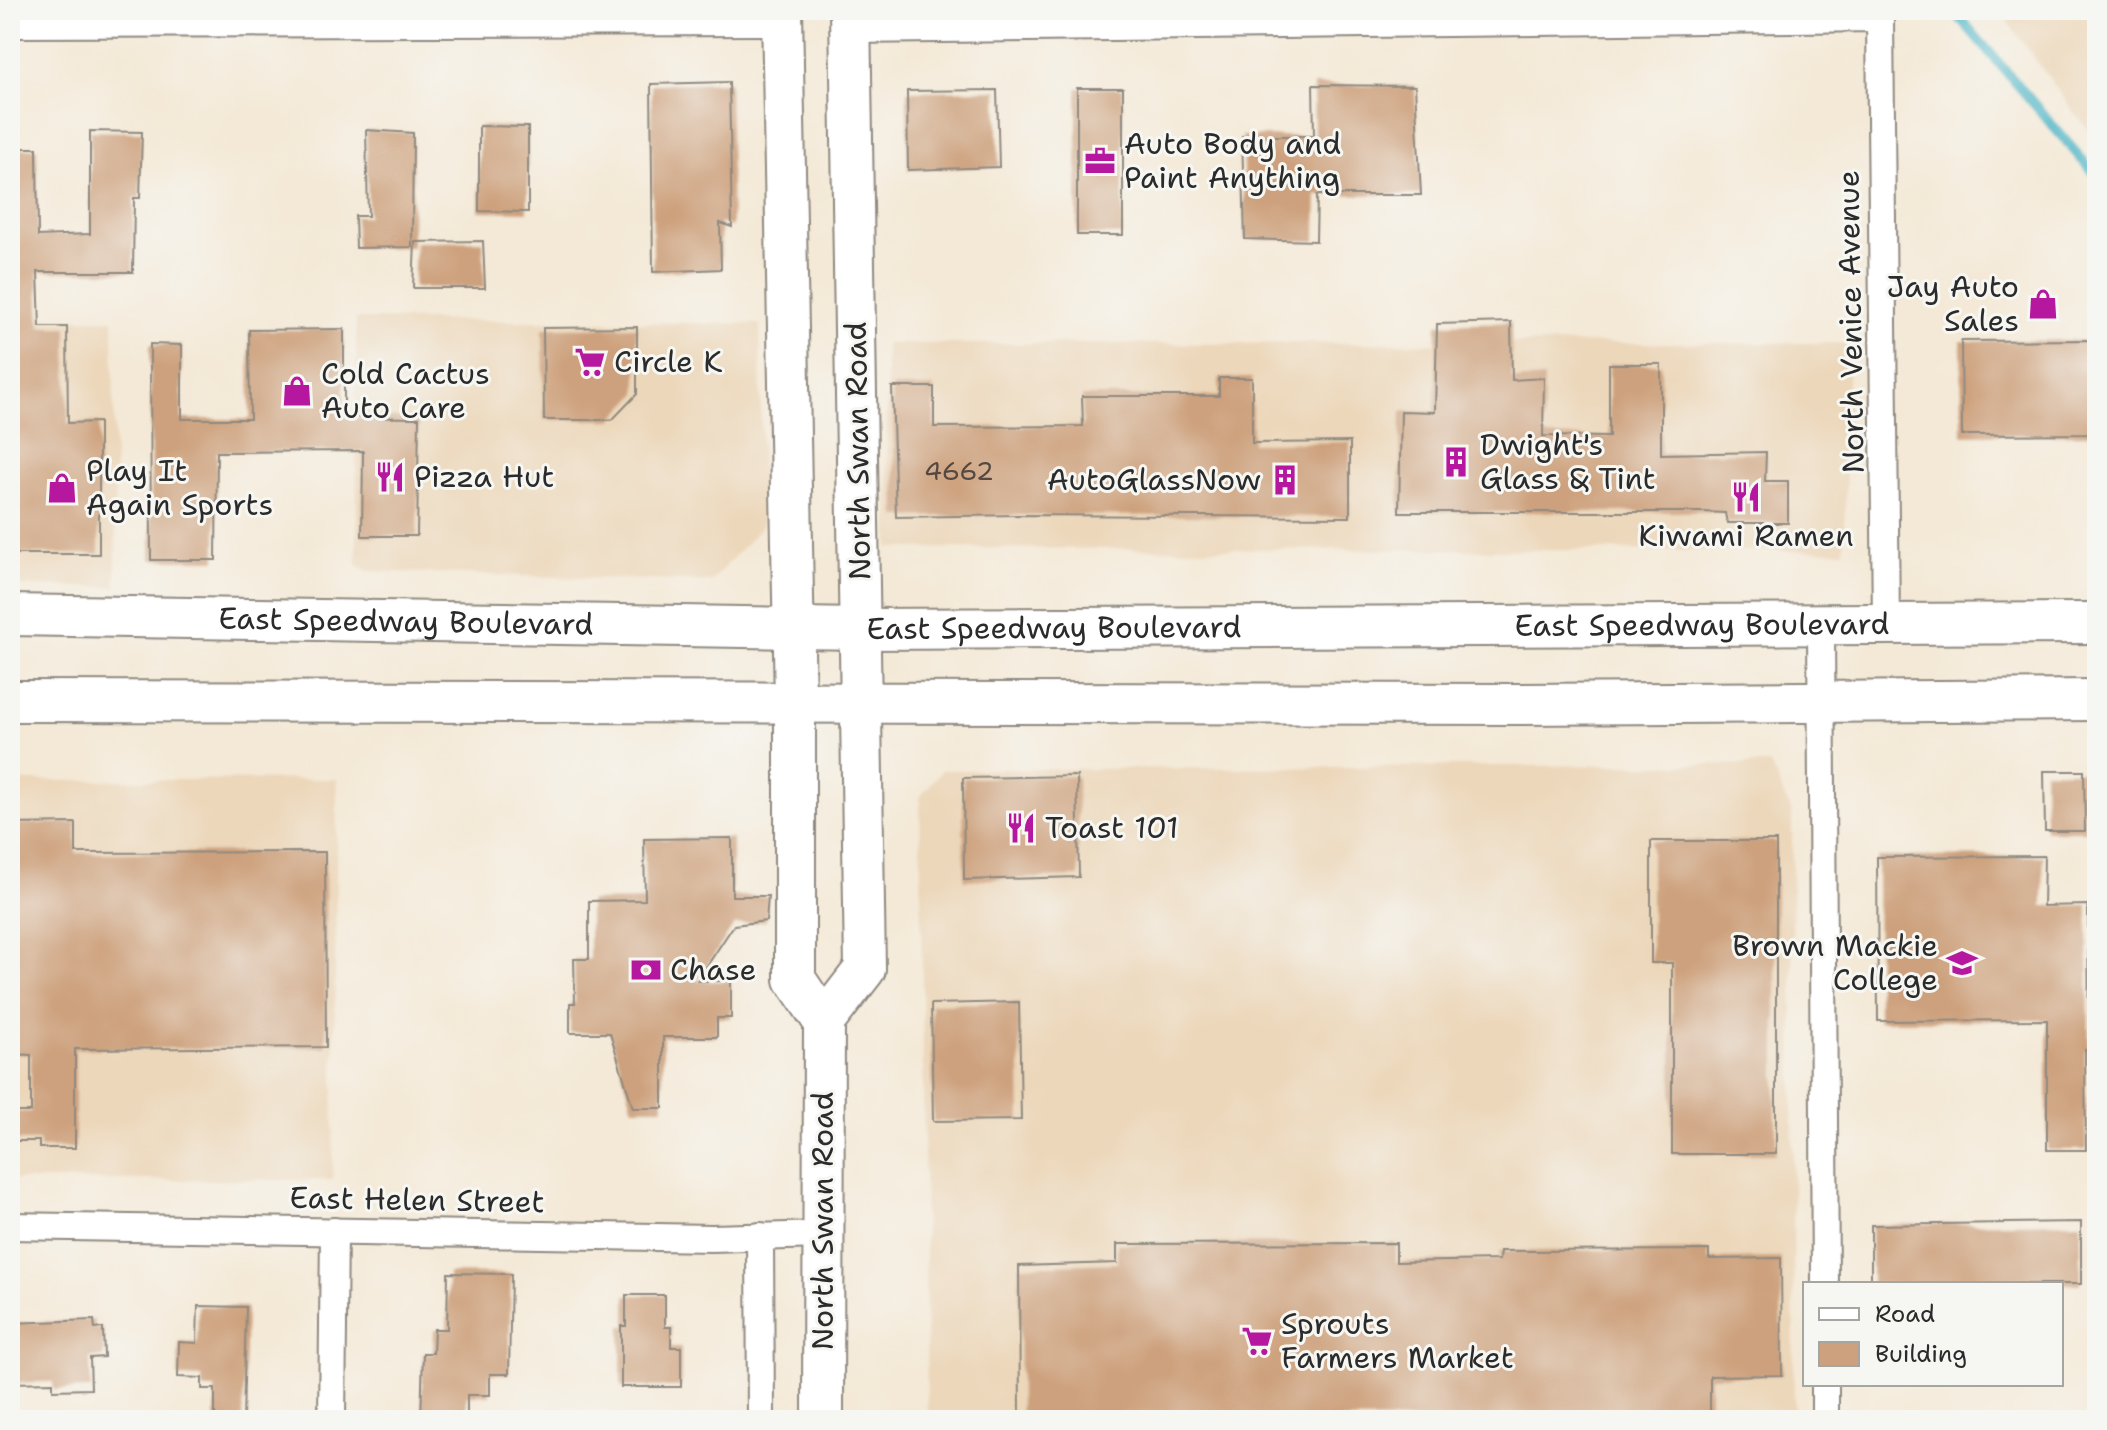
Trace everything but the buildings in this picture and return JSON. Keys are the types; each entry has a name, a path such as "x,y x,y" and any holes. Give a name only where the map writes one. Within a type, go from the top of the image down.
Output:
{"main road":[{"path":"782,16 794,628 795,979 824,1022"},
{"name":"North Swan Road","path":"823,1420 824,1022 865,969 850,20"},
{"name":"East Speedway Boulevard","path":"10,615 861,629 2097,623"},
{"path":"10,701 862,704 2097,700"}],"street":[{"path":"10,24 782,16"},
{"path":"850,20 1289,17"},
{"name":"North Venice Avenue","path":"1289,17 1880,18 1886,625"},
{"path":"1821,626 1825,1282"},
{"name":"East Helen Street","path":"10,1226 822,1235"},
{"path":"332,1420 334,1231"},
{"name":"North Swan Road","path":"760,1236 761,1420"},
{"path":"1825,1386 1825,1420"}],"shaded area":[{"path":"1999,10 2097,10 2097,140 2073,111"},
{"path":"113,319 116,587 10,586 10,320"},
{"path":"356,319 760,324 762,526 711,582 367,571 357,565"},
{"path":"1849,343 1844,551 889,548 886,344"},
{"path":"1770,764 1792,814 1794,1420 927,1420 920,797 942,770"},
{"path":"337,779 333,1180 10,1180 10,781"}],"waterway":[{"path":"1953,10 2097,177"}],"place":[{"name":"Auto Body and Paint Anything","path":"1100,161"},
{"name":"Jay Auto Sales","path":"2043,304"},
{"name":"Circle K","path":"590,362"},
{"name":"Cold Cactus Auto Care","path":"297,391"},
{"name":"Dwight's Glass & Tint","path":"1456,462"},
{"name":"Pizza Hut","path":"390,477"},
{"name":"AutoGlassNow","path":"1285,480"},
{"name":"Play It Again Sports","path":"62,488"},
{"name":"Kiwami Ramen","path":"1746,497"},
{"name":"Toast 101","path":"1021,828"},
{"name":"Brown Mackie College","path":"1962,963"},
{"name":"Chase","path":"646,970"},
{"name":"Sprouts Farmers Market","path":"1257,1341"}]}
